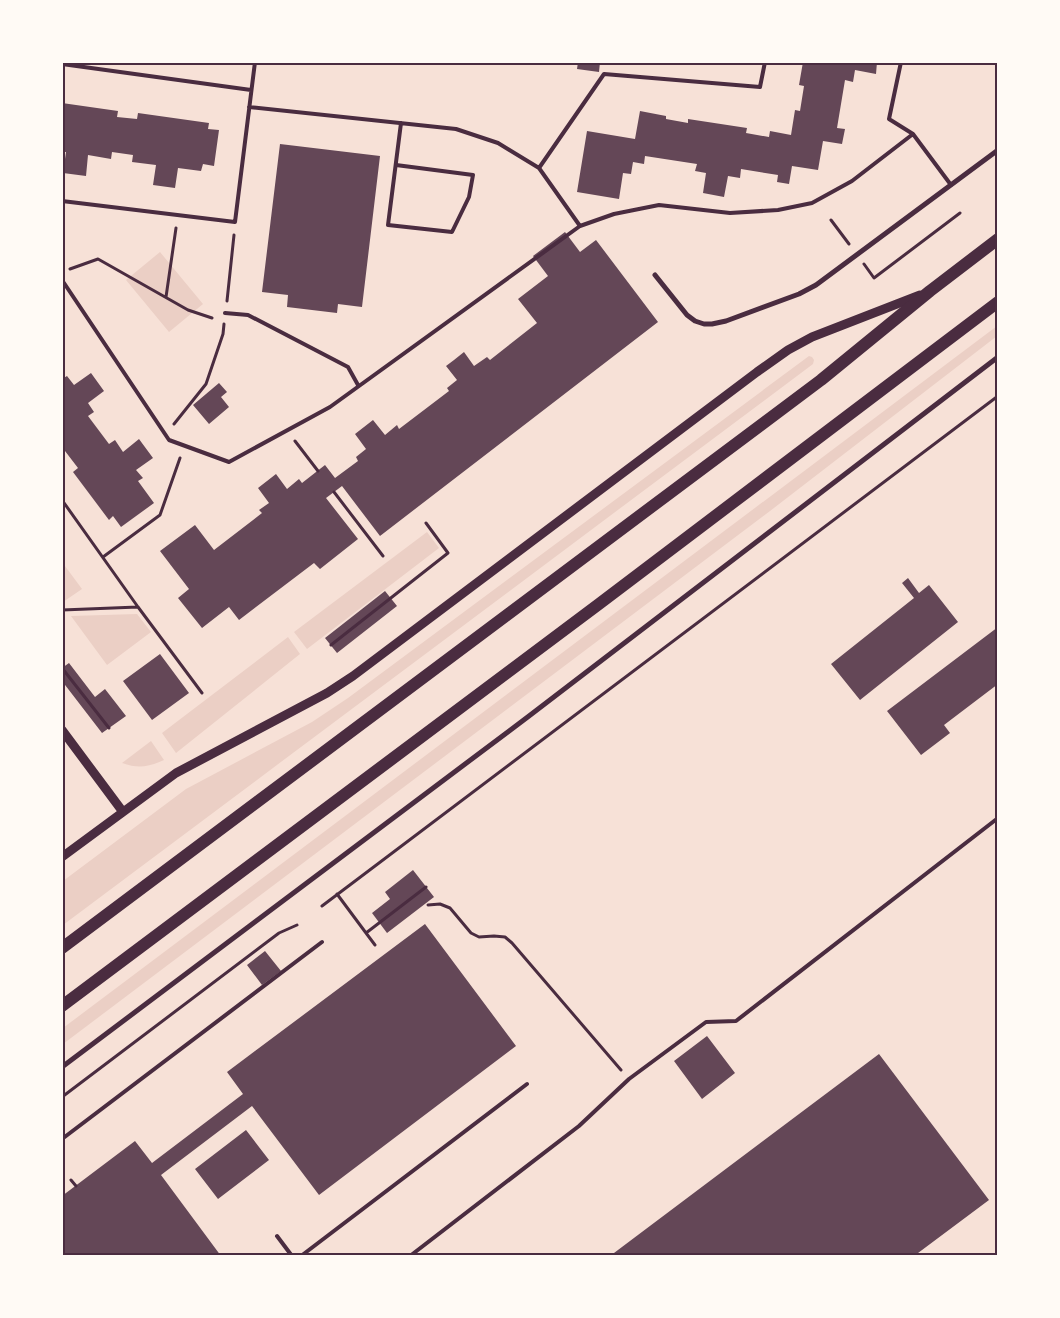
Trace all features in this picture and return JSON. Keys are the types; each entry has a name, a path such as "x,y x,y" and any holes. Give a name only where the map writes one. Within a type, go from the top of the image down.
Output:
{"main road":[{"path":"62,948 821,380 930,291 998,239"},
{"path":"62,1006 599,604 998,302"}],"street":[{"path":"655,275 687,315 695,321 712,324 726,321 799,294 816,285 998,150"},
{"path":"62,857 176,773 327,693 353,676 788,350 812,337 930,291"},
{"path":"62,1067 537,710 998,357"},
{"path":"62,730 123,812"}],"lane":[{"path":"62,202 235,222 255,62"},
{"path":"539,168 604,74 760,87 765,62"},
{"path":"901,62 889,119 913,134 950,185"},
{"path":"62,64 251,90"},
{"path":"249,107 456,129 498,143 539,168 580,226"},
{"path":"396,165 473,175 469,197 452,232 388,225 401,123"},
{"path":"62,280 170,440 229,462 330,407 580,226 614,214 659,205 730,214 778,210 812,203 852,182 913,134"},
{"path":"225,313 248,315 348,367 358,385"},
{"path":"410,1256 579,1126 629,1079 706,1022 736,1021 998,818"},
{"path":"62,1139 322,942"},
{"path":"300,1256 527,1084"},
{"path":"277,1236 292,1256"}],"path":[{"path":"864,264 874,278 960,213"},
{"path":"166,297 178,215"},
{"path":"831,220 849,244"},
{"path":"166,435 206,384 223,334 235,222"},
{"path":"62,272 98,259 188,310 224,322"},
{"path":"322,906 998,396"},
{"path":"287,430 318,471"},
{"path":"103,557 160,515 185,446"},
{"path":"334,492 383,556"},
{"path":"62,500 202,693"},
{"path":"62,512 68,508"},
{"path":"331,645 448,553 426,523"},
{"path":"62,610 138,607"},
{"path":"62,668 109,728"},
{"path":"366,933 426,887"},
{"path":"337,894 376,945"},
{"path":"428,905 440,904 450,908 470,933 479,937 504,937 512,943 629,1079"},
{"path":"62,1097 278,933 297,925"},
{"path":"71,1180 76,1186"}],"shaded area":[{"path":"160,252 203,304 169,332 126,280"},
{"path":"997,326 997,336 770,511 63,1044 63,1028"},
{"path":"809,356 814,360 813,364 63,925 63,881 186,789 312,722 348,698"},
{"path":"427,532 439,548 307,649 294,632"},
{"path":"62,562 82,589 63,602 62,602"},
{"path":"137,614 151,632 107,665 71,616"},
{"path":"288,637 300,654 176,753 162,733"},
{"path":"151,741 164,760 143,766 122,763"}],"building":[{"path":"578,62 600,62 599,72 577,69"},
{"path":"803,62 877,62 876,74 855,70 853,82 845,80 837,128 845,129 842,144 823,141 818,170 792,166 789,184 777,182 778,175 741,169 740,178 728,176 724,197 703,193 706,173 695,171 697,164 645,156 644,164 633,162 631,174 623,173 619,199 577,192 587,131 635,139 640,111 688,123 688,119 747,128 746,133 769,137 770,131 791,135 795,110 800,111 804,86 799,85"},
{"path":"62,103 118,111 117,117 137,119 138,113 209,123 208,129 219,130 214,166 203,164 201,171 178,168 175,188 153,185 156,165 132,162 133,155 112,152 111,159 88,155 86,176 63,173 66,152 62,152"},
{"path":"280,144 380,156 362,307 338,304 337,313 287,307 288,295 262,292"},
{"path":"565,232 580,252 596,240 658,322 380,536 342,486 326,498 358,539 320,569 314,563 239,620 229,607 202,628 178,598 189,589 160,551 195,525 214,550 262,513 259,510 269,503 258,488 276,474 287,489 299,479 302,483 325,465 335,478 358,461 356,457 366,449 355,434 373,420 385,435 397,425 399,429 449,391 447,388 457,380 446,366 464,352 474,366 487,357 490,360 537,323 518,299 548,276 533,256"},
{"path":"91,373 104,391 88,403 94,412 88,416 109,444 115,440 123,452 139,439 153,458 136,470 143,478 138,481 154,503 121,527 113,516 109,520 73,472 78,468 65,451 62,453 62,379 67,376 74,385"},
{"path":"219,383 227,392 221,397 229,407 209,424 193,405"},
{"path":"908,578 919,593 929,585 958,622 860,700 831,664 914,598 902,583"},
{"path":"385,591 397,606 337,653 325,638"},
{"path":"998,627 998,684 944,725 950,733 921,755 887,711"},
{"path":"160,654 189,693 152,720 123,681"},
{"path":"69,663 95,697 105,689 126,716 102,733 62,681 62,668"},
{"path":"413,870 434,897 387,933 372,913 390,899 385,892"},
{"path":"425,924 516,1046 319,1195 252,1106 161,1175 221,1256 62,1256 62,1196 135,1141 152,1163 243,1094 227,1072"},
{"path":"265,951 281,971 262,985 247,965"},
{"path":"707,1036 735,1073 702,1099 674,1061"},
{"path":"879,1054 989,1200 914,1256 610,1256"},
{"path":"246,1130 269,1160 218,1199 195,1169"}]}
